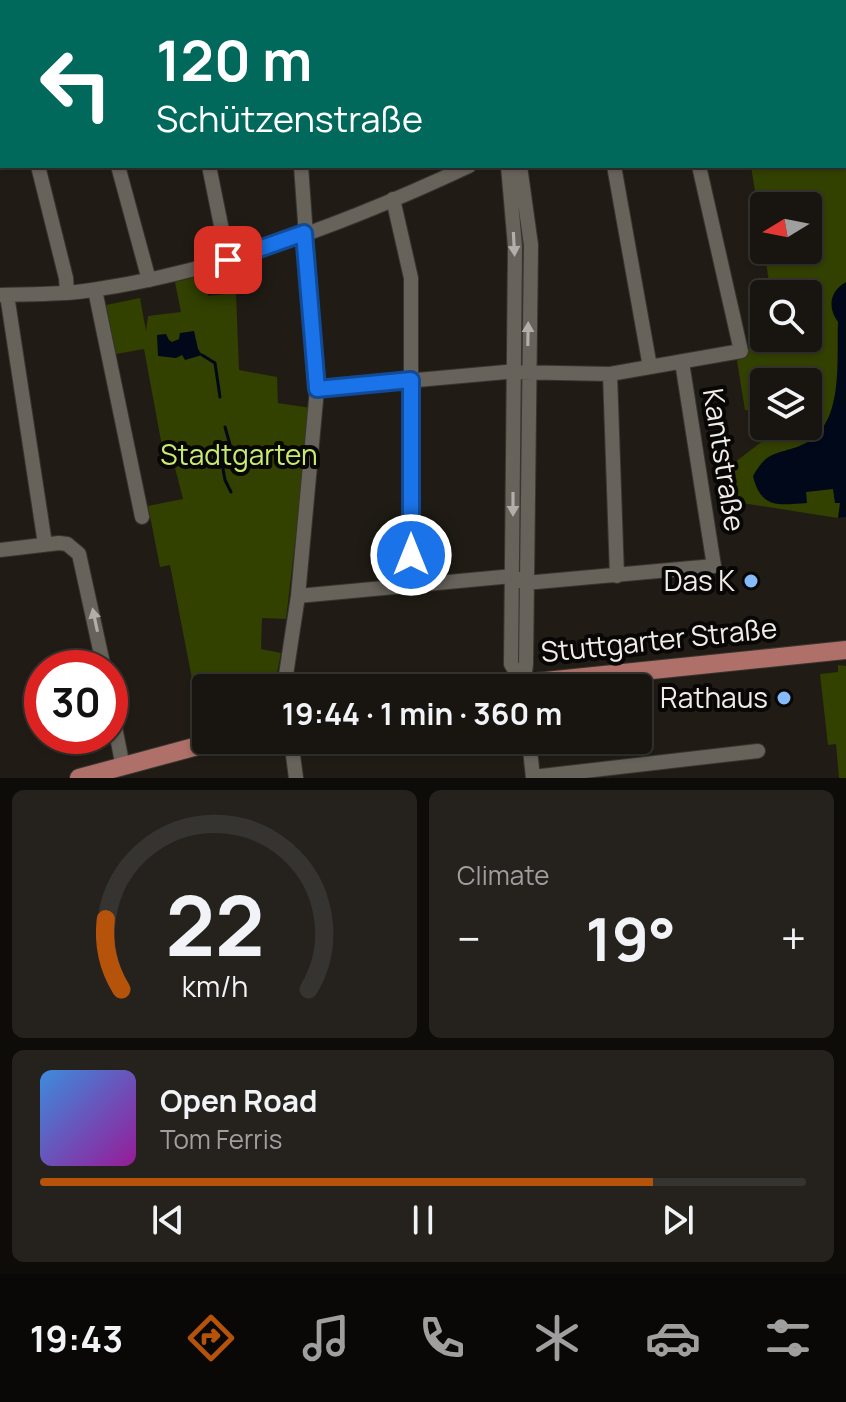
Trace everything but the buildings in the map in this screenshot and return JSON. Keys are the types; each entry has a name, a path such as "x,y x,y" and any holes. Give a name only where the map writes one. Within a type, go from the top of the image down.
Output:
{"main road":[{"name":"Stuttgarter Straße","path":"631,674 846,650"},
{"path":"79,778 114,772 192,748"}],"street":[{"path":"38,168 67,293"},
{"path":"119,168 149,280"},
{"path":"209,168 228,260"},
{"path":"286,674 298,596 317,389 301,168"},
{"path":"45,544 4,295 95,290 228,260 393,199 464,168"},
{"path":"508,168 521,372 519,580 511,664 516,674"},
{"path":"520,168 531,245 521,372"},
{"path":"614,168 650,367"},
{"path":"317,389 521,372 610,374 741,351 699,168"},
{"path":"393,199 411,278 411,584"},
{"path":"95,290 142,517"},
{"name":"Kantstraße","path":"617,576 714,566 682,362"},
{"path":"298,596 411,584 617,576 610,374"},
{"path":"0,550 59,543 73,548 83,562 100,650"},
{"path":"531,754 533,777 657,770 758,751"},
{"path":"293,754 296,778"}],"green space":[{"path":"751,168 846,168 846,517 736,502 730,466 764,440 822,440 822,368 750,368 750,410 745,410 737,361 750,347 750,352 822,352 822,280 769,280 766,264 822,264 822,192 755,192"},
{"name":"Stadtgarten","path":"205,275 208,296 236,293 239,370 277,377 278,403 311,408 286,619 262,618 261,649 281,653 277,674 192,674 192,679 170,565 160,567 148,506 183,499 171,452 162,446 144,349 116,354 106,305 140,298 146,331 148,316 181,312 175,282"},
{"path":"838,665 846,666 846,778 839,778 836,744 828,745 820,674 838,672"}],"water":[{"path":"846,282 846,517 838,518 840,503 835,503 833,489 806,492 807,503 772,503 756,487 753,476 767,458 776,453 811,440 822,440 822,428 831,411 837,375 838,322 831,305 836,290"},
{"path":"194,331 202,355 185,360 182,355 176,358 158,356 157,335 166,334 172,342 179,339 180,333"}],"waterway":[{"path":"202,355 215,363 220,397"},
{"path":"225,427 231,448 223,469 231,492"}],"place":[{"name":"Das K","path":"751,581"},
{"name":"Rathaus","path":"784,698"}],"route":[{"path":"228,260 304,233 317,389 411,380 411,555"}]}
